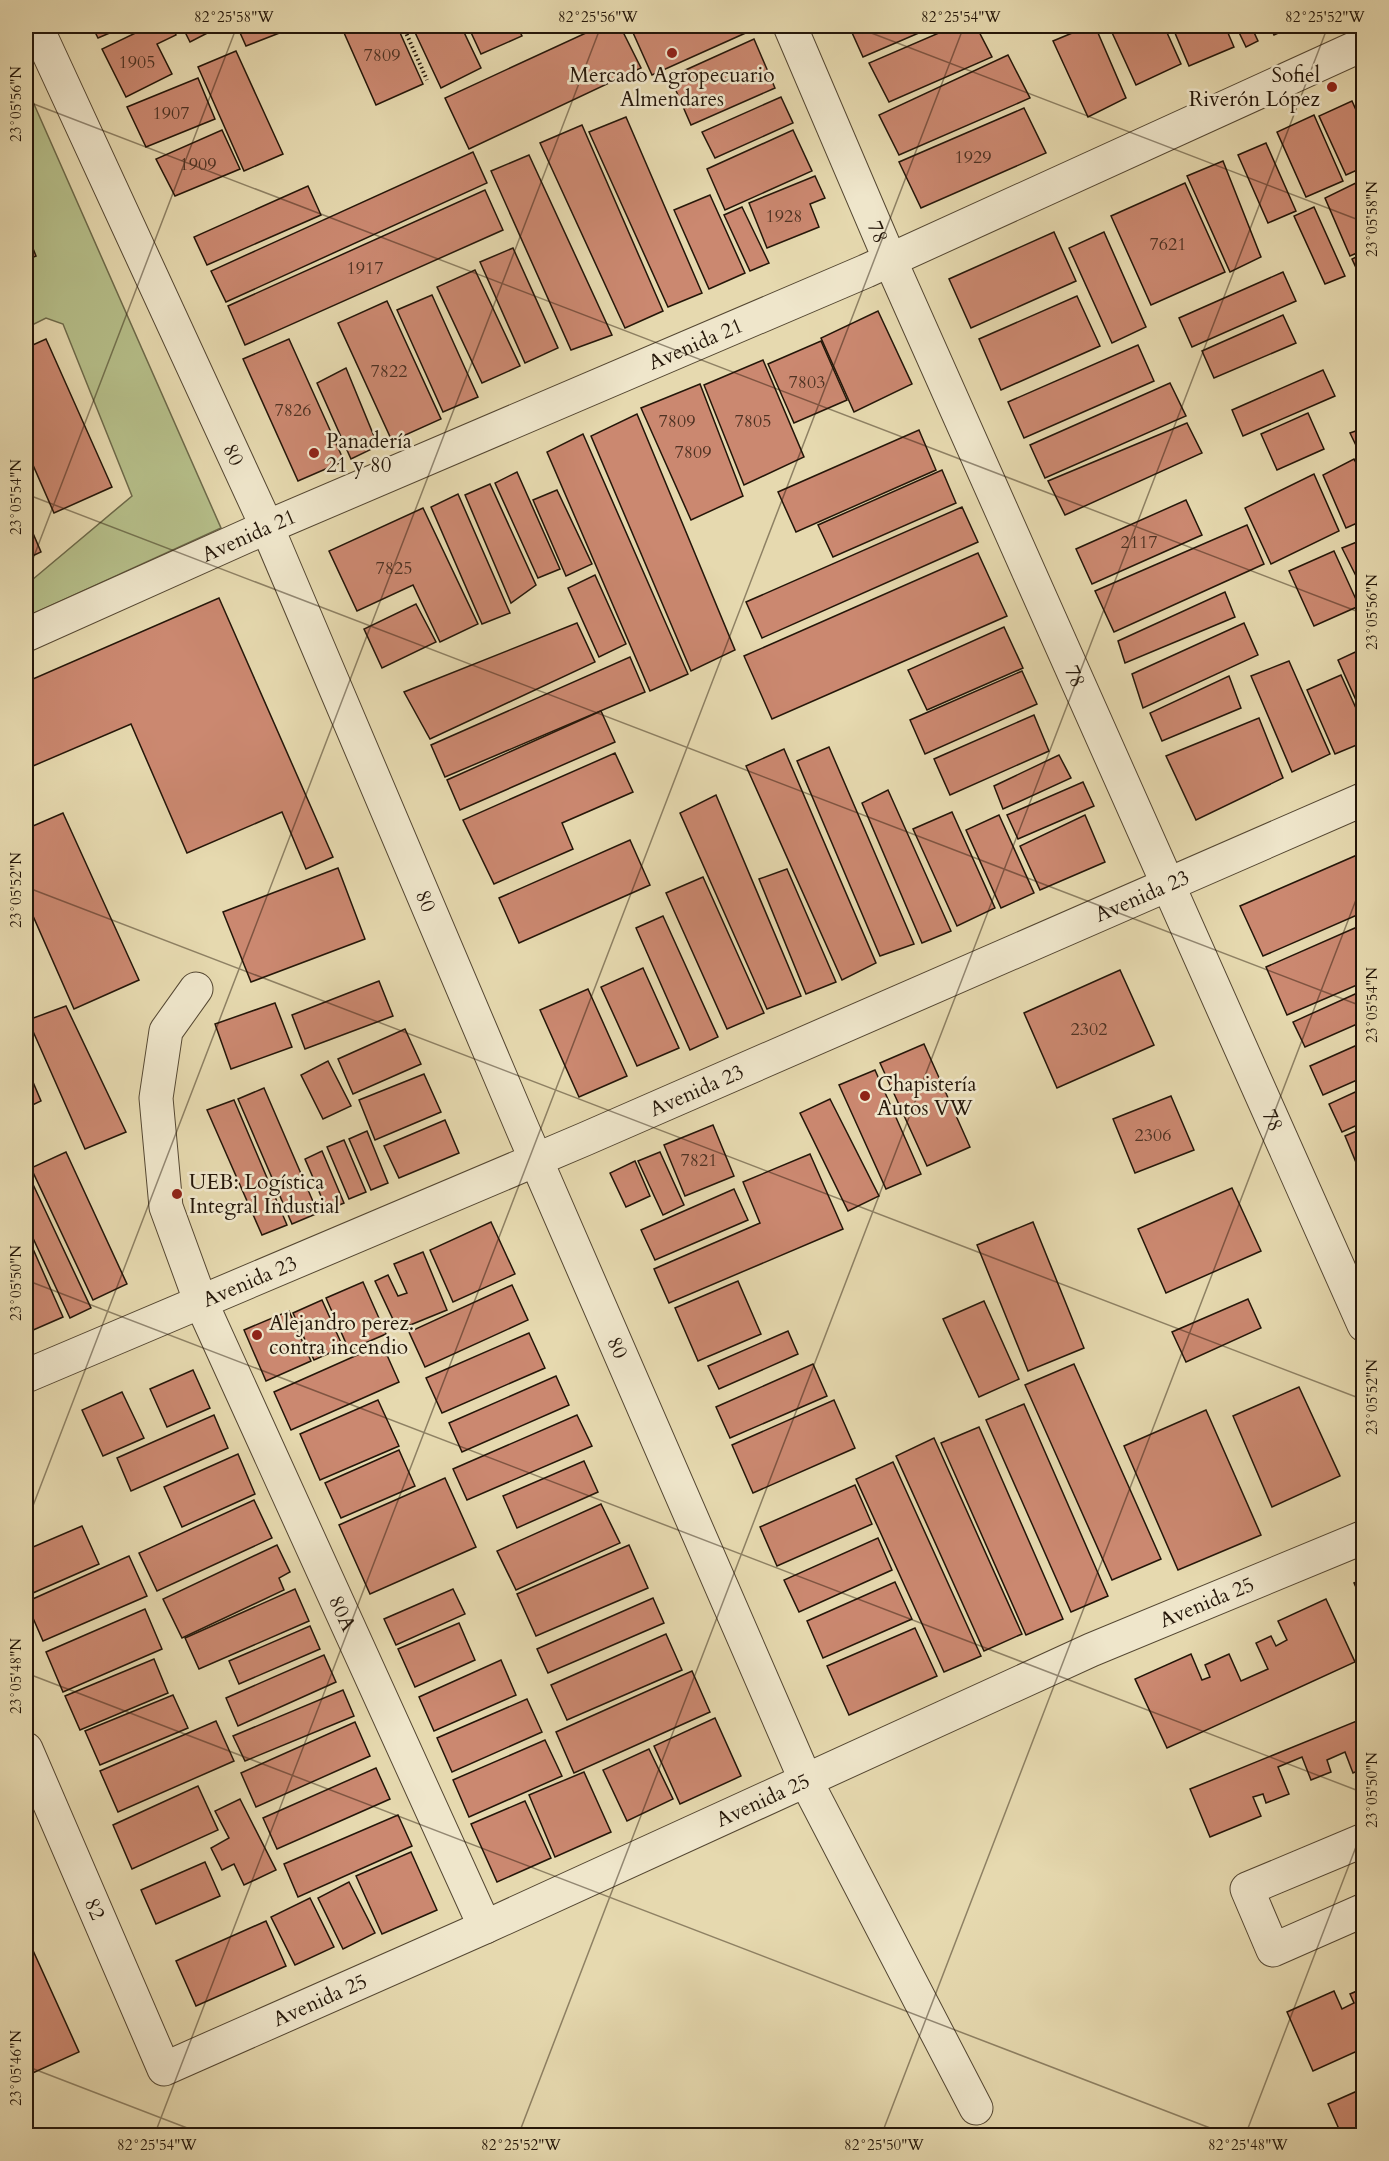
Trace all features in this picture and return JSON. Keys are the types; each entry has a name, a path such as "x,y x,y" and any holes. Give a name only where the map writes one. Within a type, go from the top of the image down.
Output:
{"street":[{"name":"80","path":"36,26 267,527 536,1160 806,1780 976,2108"},
{"name":"78","path":"790,26 890,260 1364,1325"},
{"name":"Avenida 21","path":"26,635 267,527 890,260 1364,45"},
{"name":"Avenida 23","path":"26,1376 200,1300 536,1160 1169,886 1364,799"},
{"name":"80A","path":"196,989 166,1031 156,1098 166,1207 200,1300 484,1927"},
{"name":"Avenida 25","path":"164,2069 484,1927 1091,1650 1364,1537"},
{"name":"82","path":"26,1749 164,2069"},
{"path":"1364,1840 1246,1889 1273,1950 1364,1910"}],"path":[{"path":"403,26 427,80"}],"green space":[{"path":"26,86 221,528 26,617 26,585 132,496 63,324 46,318 26,328"}],"building":[{"path":"92,26 126,26 98,38"},
{"path":"150,26 172,26 176,35 157,44 172,74 126,97 102,49"},
{"path":"182,26 221,26 190,42"},
{"path":"237,26 280,26 282,32 246,46"},
{"path":"287,26 307,26 290,33"},
{"path":"341,26 397,26 423,84 376,105"},
{"path":"412,26 461,26 481,68 441,88"},
{"path":"468,26 517,26 522,36 481,54"},
{"path":"601,26 620,26 641,68 469,149 445,98"},
{"name":"Mercado Agropecuario Almendares","path":"630,26 748,26 750,31 652,75"},
{"path":"849,26 935,26 863,57"},
{"path":"955,26 976,26 992,57 889,102 869,63"},
{"path":"1089,26 1095,26 1126,98 1088,117 1053,41"},
{"path":"1109,26 1164,26 1181,64 1136,85"},
{"path":"1172,26 1225,26 1234,47 1189,66"},
{"path":"1236,26 1251,26 1258,41 1246,47"},
{"path":"1270,26 1286,26 1287,29 1274,35"},
{"path":"754,39 775,88 691,125 670,77"},
{"path":"236,51 283,154 244,171 198,67"},
{"path":"1008,55 1030,98 899,155 879,115"},
{"path":"198,78 215,119 146,147 127,107"},
{"path":"781,97 793,123 715,158 702,132"},
{"path":"1352,101 1364,128 1364,167 1346,175 1319,116"},
{"path":"1024,108 1046,153 921,208 899,162"},
{"path":"1314,115 1343,181 1306,197 1277,132"},
{"path":"626,117 702,293 668,307 589,132"},
{"path":"582,125 663,311 625,328 540,143"},
{"path":"222,130 240,169 175,196 156,159"},
{"path":"793,130 812,171 725,210 707,169"},
{"path":"1266,143 1296,211 1268,223 1238,155"},
{"path":"473,152 487,183 226,302 211,271"},
{"path":"529,155 612,335 571,350 491,171"},
{"path":"1223,161 1261,257 1230,272 1187,176"},
{"path":"815,176 825,198 810,204 819,227 767,248 749,203"},
{"path":"1364,179 1364,250 1350,256 1325,198"},
{"path":"1185,183 1225,272 1151,305 1111,216"},
{"path":"308,186 321,215 207,265 194,237"},
{"path":"485,190 503,230 245,345 228,306"},
{"path":"710,195 745,273 709,289 674,210"},
{"path":"742,207 769,263 750,271 724,215"},
{"path":"1314,207 1345,276 1325,284 1294,216"},
{"path":"26,231 36,256 26,260"},
{"path":"1054,232 1076,281 971,328 949,279"},
{"path":"1104,232 1146,327 1112,343 1069,248"},
{"path":"513,248 558,348 525,363 480,262"},
{"path":"1364,253 1364,285 1352,259"},
{"path":"475,270 520,366 482,383 437,287"},
{"path":"1283,272 1296,301 1192,347 1179,318"},
{"path":"432,295 478,397 443,412 397,310"},
{"path":"1077,296 1100,346 1001,390 979,339"},
{"path":"387,301 441,419 392,441 338,323"},
{"path":"878,311 912,384 854,412 821,338"},
{"path":"1283,315 1296,343 1214,378 1202,351"},
{"path":"46,339 112,487 54,513 26,449 26,348"},
{"path":"289,339 344,461 298,481 243,359"},
{"path":"821,341 847,400 794,423 768,364"},
{"path":"1138,345 1154,381 1024,438 1008,402"},
{"path":"763,360 804,457 744,485 704,385"},
{"path":"346,368 378,446 351,459 317,383"},
{"path":"1323,370 1335,396 1243,436 1232,410"},
{"path":"1170,383 1186,416 1045,478 1030,445"},
{"path":"700,384 743,496 691,520 641,408"},
{"path":"1308,413 1324,449 1277,470 1261,434"},
{"path":"637,414 735,650 691,671 591,436"},
{"path":"1187,423 1202,453 1065,515 1048,481"},
{"path":"1364,428 1364,462 1350,433"},
{"path":"919,430 936,470 796,532 778,492"},
{"path":"583,434 688,674 650,691 547,452"},
{"path":"1354,459 1364,479 1364,520 1346,528 1323,475"},
{"path":"942,470 956,503 833,557 818,525"},
{"path":"517,472 560,569 538,578 495,483"},
{"path":"1314,474 1339,531 1271,564 1245,508"},
{"path":"490,484 536,585 511,603 465,495"},
{"path":"557,490 592,564 566,576 533,500"},
{"path":"458,494 510,613 482,624 431,507"},
{"path":"1186,500 1202,535 1092,584 1076,549"},
{"path":"962,507 978,542 762,638 746,602"},
{"path":"423,508 478,624 440,642 413,585 357,611 329,551"},
{"path":"26,517 41,552 26,559"},
{"path":"1247,525 1264,564 1114,632 1095,591"},
{"path":"1364,539 1364,592 1342,548"},
{"path":"1334,551 1359,606 1314,626 1289,571"},
{"path":"978,553 1007,616 772,719 744,656"},
{"path":"595,575 626,644 599,657 568,588"},
{"path":"1225,592 1235,617 1125,663 1118,641"},
{"path":"219,598 333,857 306,869 282,812 187,853 131,724 26,769 26,682"},
{"path":"416,604 436,642 382,668 364,629"},
{"path":"577,623 595,662 430,739 404,692"},
{"path":"1244,623 1258,655 1143,708 1132,674"},
{"path":"1004,627 1023,668 927,710 908,670"},
{"path":"1364,648 1364,718 1338,660"},
{"path":"630,657 645,692 445,777 431,745"},
{"path":"1289,661 1330,754 1292,772 1251,676"},
{"path":"1022,671 1037,704 925,754 910,720"},
{"path":"1341,675 1364,726 1364,742 1335,754 1307,690"},
{"path":"1229,676 1241,708 1162,741 1150,713"},
{"path":"601,711 615,742 460,810 447,780"},
{"path":"1034,715 1049,751 950,795 934,759"},
{"path":"1259,718 1283,778 1196,820 1166,756"},
{"path":"829,747 914,944 880,956 797,761"},
{"path":"784,749 876,963 842,980 746,766"},
{"path":"615,753 633,792 562,823 573,849 494,884 463,820"},
{"path":"1059,755 1071,778 1003,809 994,786"},
{"path":"1083,782 1094,806 1018,839 1007,815"},
{"path":"888,790 951,931 922,943 862,803"},
{"path":"716,795 801,996 767,1009 680,813"},
{"path":"952,812 995,908 957,926 913,829"},
{"path":"63,813 139,980 74,1009 26,900 26,829"},
{"path":"999,815 1034,893 1001,908 966,830"},
{"path":"1085,815 1105,862 1040,890 1020,846"},
{"path":"630,840 650,885 519,943 499,898"},
{"path":"1364,852 1364,912 1263,956 1240,906"},
{"path":"338,868 365,939 251,982 223,912"},
{"path":"787,869 836,982 806,994 759,879"},
{"path":"703,877 764,1013 727,1029 666,893"},
{"path":"663,916 718,1037 690,1050 636,928"},
{"path":"1364,924 1364,982 1287,1015 1266,967"},
{"path":"643,968 679,1048 637,1066 601,987"},
{"path":"1120,970 1154,1045 1057,1088 1024,1013"},
{"path":"379,981 393,1016 305,1049 292,1015"},
{"path":"588,989 627,1076 579,1097 540,1010"},
{"path":"1364,990 1364,1021 1305,1047 1293,1022"},
{"path":"275,1003 292,1047 231,1069 215,1024"},
{"path":"66,1006 126,1132 85,1149 28,1020"},
{"path":"405,1029 421,1064 353,1094 338,1059"},
{"path":"1364,1042 1364,1077 1323,1095 1310,1066"},
{"path":"924,1044 970,1147 927,1166 880,1063"},
{"path":"328,1061 351,1106 323,1119 301,1075"},
{"path":"26,1069 41,1101 26,1108"},
{"path":"875,1070 921,1174 886,1189 839,1085"},
{"path":"424,1074 441,1112 375,1140 359,1100"},
{"path":"264,1088 318,1213 292,1224 238,1099"},
{"path":"1364,1088 1364,1122 1342,1132 1329,1104"},
{"path":"1171,1096 1194,1150 1135,1173 1113,1119"},
{"path":"830,1099 879,1196 848,1211 800,1113"},
{"path":"234,1100 287,1225 262,1235 207,1110"},
{"path":"445,1120 459,1153 399,1178 384,1146"},
{"path":"713,1125 734,1176 685,1196 664,1145"},
{"path":"1364,1128 1364,1171 1360,1172 1345,1136"},
{"path":"367,1131 388,1183 371,1190 349,1139"},
{"path":"344,1140 366,1192 349,1199 327,1147"},
{"path":"322,1151 344,1203 327,1210 305,1159"},
{"path":"66,1152 127,1284 93,1300 31,1168"},
{"path":"660,1152 684,1205 663,1215 638,1161"},
{"path":"810,1154 843,1229 669,1303 654,1269 760,1223 743,1182"},
{"path":"635,1161 650,1196 626,1207 610,1173"},
{"path":"30,1178 91,1308 70,1318 26,1223 26,1181"},
{"path":"1232,1188 1261,1251 1166,1293 1138,1229"},
{"path":"734,1189 748,1220 655,1260 641,1230"},
{"path":"491,1222 515,1274 453,1302 430,1250"},
{"path":"1033,1222 1084,1348 1028,1371 977,1245"},
{"path":"26,1233 63,1317 31,1331 26,1320"},
{"path":"423,1252 447,1310 398,1330 375,1281 388,1275 398,1296 407,1293 394,1264"},
{"path":"738,1281 761,1334 698,1361 675,1308"},
{"path":"363,1282 386,1334 349,1350 326,1298"},
{"path":"512,1285 528,1320 425,1367 409,1332"},
{"path":"1248,1299 1261,1328 1186,1362 1172,1332"},
{"path":"322,1300 343,1347 314,1360 293,1313"},
{"path":"984,1301 1019,1379 979,1397 943,1319"},
{"path":"289,1311 311,1361 266,1381 244,1330"},
{"path":"788,1331 798,1354 719,1389 708,1366"},
{"path":"529,1333 545,1368 442,1413 426,1378"},
{"path":"382,1344 399,1382 291,1430 274,1392"},
{"path":"813,1364 827,1396 730,1438 716,1407"},
{"path":"1074,1364 1161,1559 1112,1580 1025,1385"},
{"path":"193,1370 210,1408 167,1427 150,1389"},
{"path":"556,1376 569,1405 462,1452 449,1423"},
{"path":"1299,1387 1340,1476 1272,1507 1233,1416"},
{"path":"122,1392 144,1438 103,1456 82,1410"},
{"path":"378,1400 399,1446 320,1480 300,1434"},
{"path":"834,1400 855,1448 753,1493 732,1445"},
{"path":"1024,1404 1108,1596 1071,1612 986,1420"},
{"path":"1206,1410 1261,1535 1178,1570 1124,1446"},
{"path":"214,1415 228,1448 131,1491 117,1458"},
{"path":"577,1415 592,1446 467,1500 453,1469"},
{"path":"979,1427 1063,1619 1026,1635 941,1443"},
{"path":"934,1438 1022,1634 984,1651 896,1456"},
{"path":"399,1450 415,1486 341,1518 325,1483"},
{"path":"238,1454 255,1494 182,1527 164,1487"},
{"path":"584,1461 598,1492 517,1528 503,1496"},
{"path":"893,1462 981,1656 944,1672 856,1479"},
{"path":"445,1478 476,1547 370,1594 339,1525"},
{"path":"855,1485 872,1524 777,1566 760,1527"},
{"path":"254,1500 272,1538 157,1591 139,1553"},
{"path":"601,1504 620,1543 516,1590 497,1551"},
{"path":"82,1526 99,1564 26,1596 26,1550"},
{"path":"878,1538 892,1570 799,1612 784,1580"},
{"path":"277,1545 290,1572 279,1578 284,1590 182,1638 163,1599"},
{"path":"629,1545 648,1588 536,1636 517,1594"},
{"path":"129,1556 147,1596 43,1641 26,1602"},
{"path":"1364,1579 1364,1605 1354,1583"},
{"path":"895,1582 912,1619 823,1658 807,1621"},
{"path":"295,1589 309,1621 199,1669 185,1638"},
{"path":"453,1589 465,1614 396,1645 384,1619"},
{"path":"653,1598 664,1623 548,1673 537,1649"},
{"path":"1326,1599 1355,1662 1167,1748 1135,1679 1191,1654 1202,1680 1210,1677 1205,1665 1229,1654 1241,1681 1268,1669 1256,1643 1271,1636 1276,1646 1287,1640 1278,1621"},
{"path":"145,1609 162,1649 63,1692 46,1652"},
{"path":"459,1623 475,1660 415,1687 398,1649"},
{"path":"310,1626 320,1649 239,1684 229,1661"},
{"path":"915,1628 937,1676 849,1715 827,1666"},
{"path":"666,1634 682,1670 567,1720 551,1685"},
{"path":"324,1655 336,1682 238,1726 226,1698"},
{"path":"154,1659 168,1693 80,1730 65,1696"},
{"path":"501,1660 516,1695 434,1731 419,1697"},
{"path":"692,1671 710,1712 574,1773 556,1732"},
{"path":"343,1690 354,1716 245,1761 233,1736"},
{"path":"173,1695 188,1728 100,1765 85,1731"},
{"path":"527,1699 542,1732 452,1772 437,1738"},
{"path":"715,1718 741,1776 680,1804 654,1746"},
{"path":"1364,1718 1364,1768 1353,1773 1345,1752 1327,1760 1331,1772 1311,1780 1302,1757 1278,1767 1289,1794 1266,1803 1263,1794 1253,1797 1261,1816 1210,1837 1190,1789"},
{"path":"216,1721 234,1761 118,1812 100,1771"},
{"path":"355,1722 370,1756 256,1807 241,1773"},
{"path":"545,1740 562,1776 469,1817 453,1780"},
{"path":"649,1749 673,1799 627,1821 603,1770"},
{"path":"376,1768 390,1799 277,1849 263,1818"},
{"path":"584,1772 611,1832 555,1857 529,1795"},
{"path":"198,1786 218,1830 132,1869 113,1825"},
{"path":"240,1799 276,1870 244,1885 234,1864 222,1870 211,1848 229,1838 215,1811"},
{"path":"525,1801 551,1858 497,1882 471,1824"},
{"path":"398,1815 412,1846 298,1897 284,1864"},
{"path":"411,1852 437,1910 382,1934 356,1876"},
{"path":"205,1862 220,1896 156,1924 141,1890"},
{"path":"349,1882 375,1933 343,1949 318,1898"},
{"path":"310,1898 334,1947 295,1965 271,1917"},
{"path":"266,1921 286,1966 196,2006 176,1961"},
{"path":"26,1935 79,2052 26,2076"},
{"path":"1364,1988 1364,2048 1313,2071 1287,2012 1334,1991 1342,2009 1354,2003 1350,1994"},
{"path":"1364,2088 1364,2136 1342,2136 1328,2104"}],"place":[{"name":"Mercado Agropecuario Almendares","path":"672,53"},
{"name":"Sofiel Riverón López","path":"1332,87"},
{"name":"Panadería 21 y 80","path":"314,453"},
{"name":"Chapistería Autos VW","path":"865,1096"},
{"name":"UEB: Logística Integral Industial","path":"177,1194"},
{"name":"Alejandro perez. contra incendio","path":"257,1335"}]}
